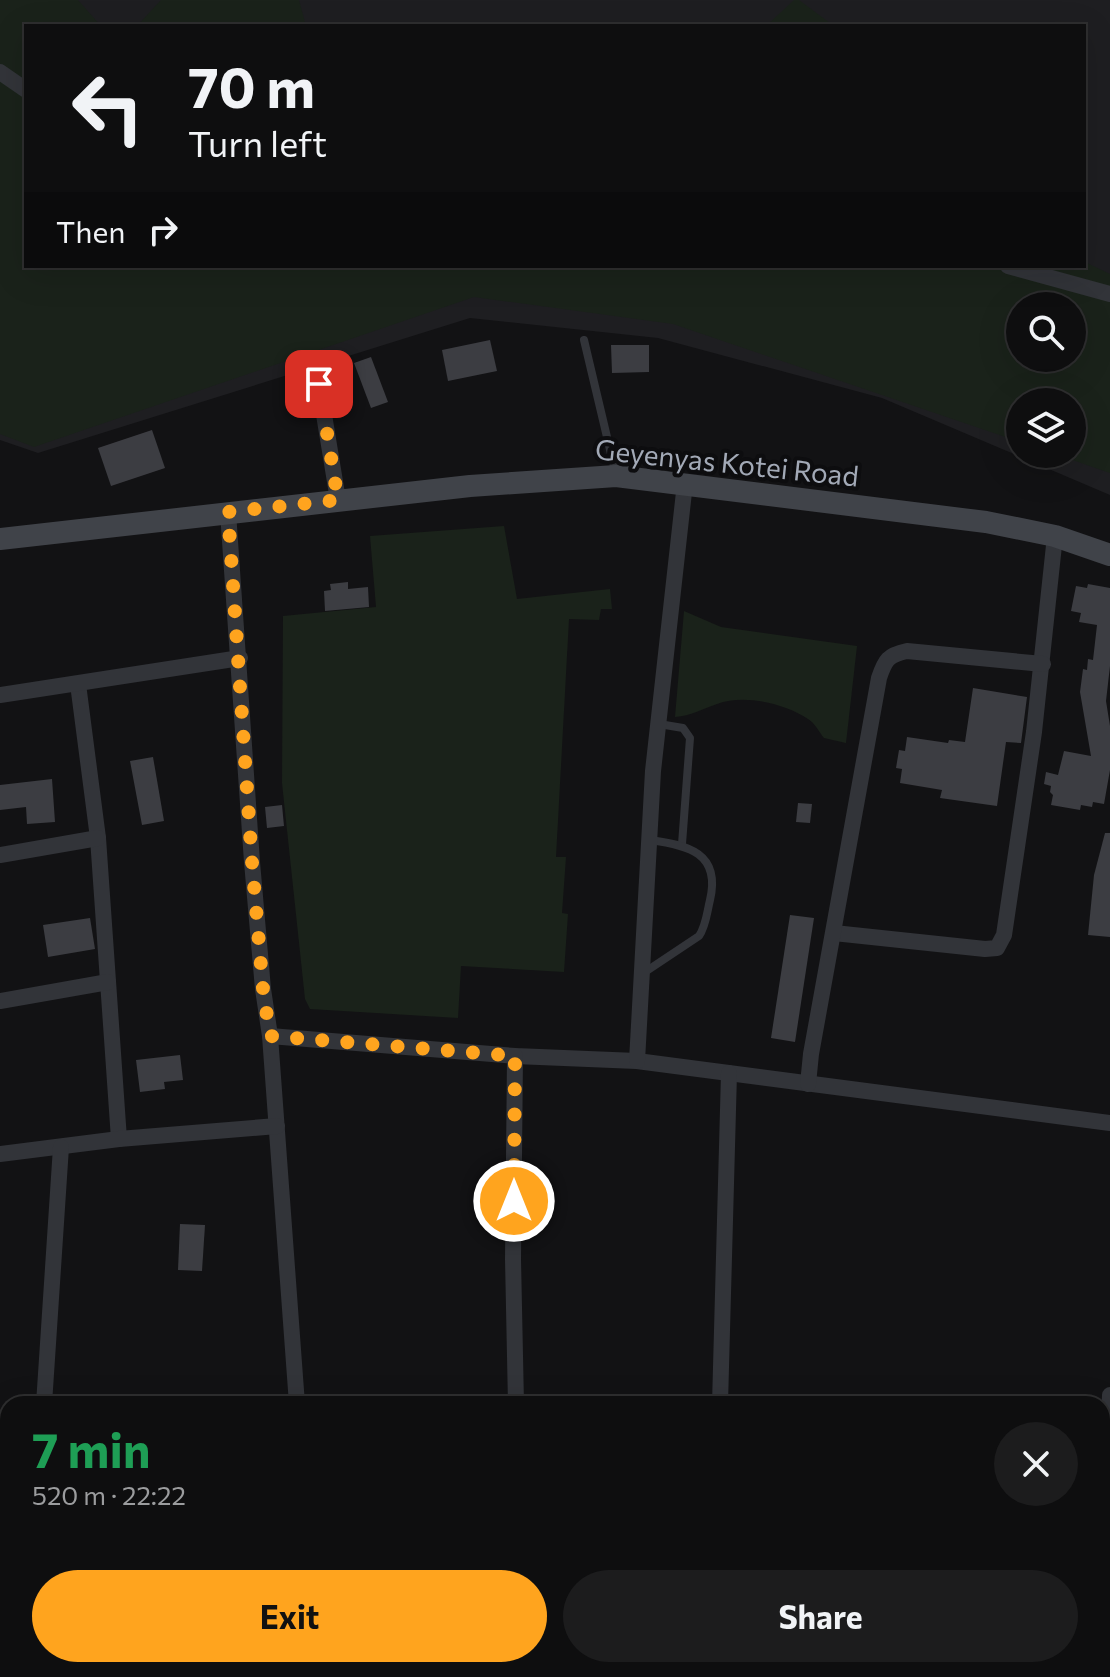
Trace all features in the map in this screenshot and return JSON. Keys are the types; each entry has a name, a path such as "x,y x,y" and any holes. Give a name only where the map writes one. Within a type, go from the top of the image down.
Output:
{"street":[{"path":"0,72 24,89"},
{"path":"1015,268 1110,294"},
{"path":"319,384 338,500"},
{"name":"Geyenyas Kotei Road","path":"0,539 470,486 616,476 986,522 1055,536 1110,555"},
{"path":"637,1061 659,724 685,483"},
{"path":"228,512 253,878 270,1036 296,1396"},
{"path":"834,933 997,948 1004,935 1043,664 1055,536"},
{"path":"808,1084 879,678 885,659 907,651 1043,664"},
{"path":"0,695 240,658"},
{"path":"78,684 98,838 119,1139"},
{"path":"0,855 98,838"},
{"path":"0,1001 108,982"},
{"path":"270,1036 515,1056 637,1061 1110,1123"},
{"path":"515,1056 513,1259 516,1396"},
{"path":"720,1396 729,1073"},
{"path":"0,1154 119,1139 277,1126"},
{"path":"45,1396 61,1147"}],"lane":[{"path":"584,340 616,476"},
{"path":"659,724 683,728 690,738 682,844"},
{"path":"642,974 699,936 714,885 709,864 682,844 650,840"}],"shaded area":[{"path":"0,0 1110,0 1110,495 1047,468 1086,468 1086,388 1006,388 1006,451 882,398 658,338 470,318 38,453 0,440"},
{"path":"0,0 78,0 99,24 24,24 24,268 1086,268 1086,261 1110,274 1110,473 1086,465 1086,388 1006,388 1006,437 673,324 474,297 34,447 0,434"},
{"path":"161,0 299,0 305,24 139,24"},
{"path":"794,0 799,0 831,24 768,24"},
{"path":"504,526 517,599 610,589 612,609 601,609 599,620 569,619 556,857 566,857 562,913 568,914 564,972 461,966 458,1018 310,1009 305,999 282,783 283,616 376,607 370,536"},
{"path":"684,611 721,627 857,646 846,743 824,738 808,719 787,708 751,700 728,701 675,717"}],"building":[{"path":"490,340 497,371 448,381 442,350"},
{"path":"611,345 649,345 649,372 612,373"},
{"path":"371,357 388,402 371,408 354,363"},
{"path":"152,430 165,468 111,486 98,448"},
{"path":"348,582 348,589 368,587 369,607 325,611 324,591 331,590 330,584"},
{"path":"1088,584 1110,588 1110,666 1106,701 1110,726 1110,770 1104,804 1093,802 1092,807 1081,805 1080,810 1051,805 1051,786 1044,784 1046,772 1058,775 1064,751 1091,756 1080,692 1083,669 1087,670 1088,659 1093,660 1097,625 1079,622 1081,613 1071,611 1076,586 1087,588"},
{"path":"973,688 1027,697 1021,743 1006,742 997,806 940,798 942,790 900,783 902,769 896,768 899,750 905,751 907,737 948,743 949,740 965,742"},
{"path":"153,757 164,821 142,825 130,761"},
{"path":"52,779 55,822 27,824 26,807 0,810 0,785"},
{"path":"798,803 812,804 810,823 796,822"},
{"path":"282,805 284,826 267,828 265,807"},
{"path":"1105,833 1110,833 1110,937 1088,935 1094,875"},
{"path":"790,915 814,918 795,1042 771,1038"},
{"path":"90,918 95,949 48,957 43,925"},
{"path":"180,1055 183,1080 164,1082 165,1089 140,1092 136,1060"},
{"path":"180,1224 205,1225 202,1271 178,1270"}],"route":[{"path":"319,384 338,500 228,512 252,862 270,1036 515,1056 514,1201"}]}
